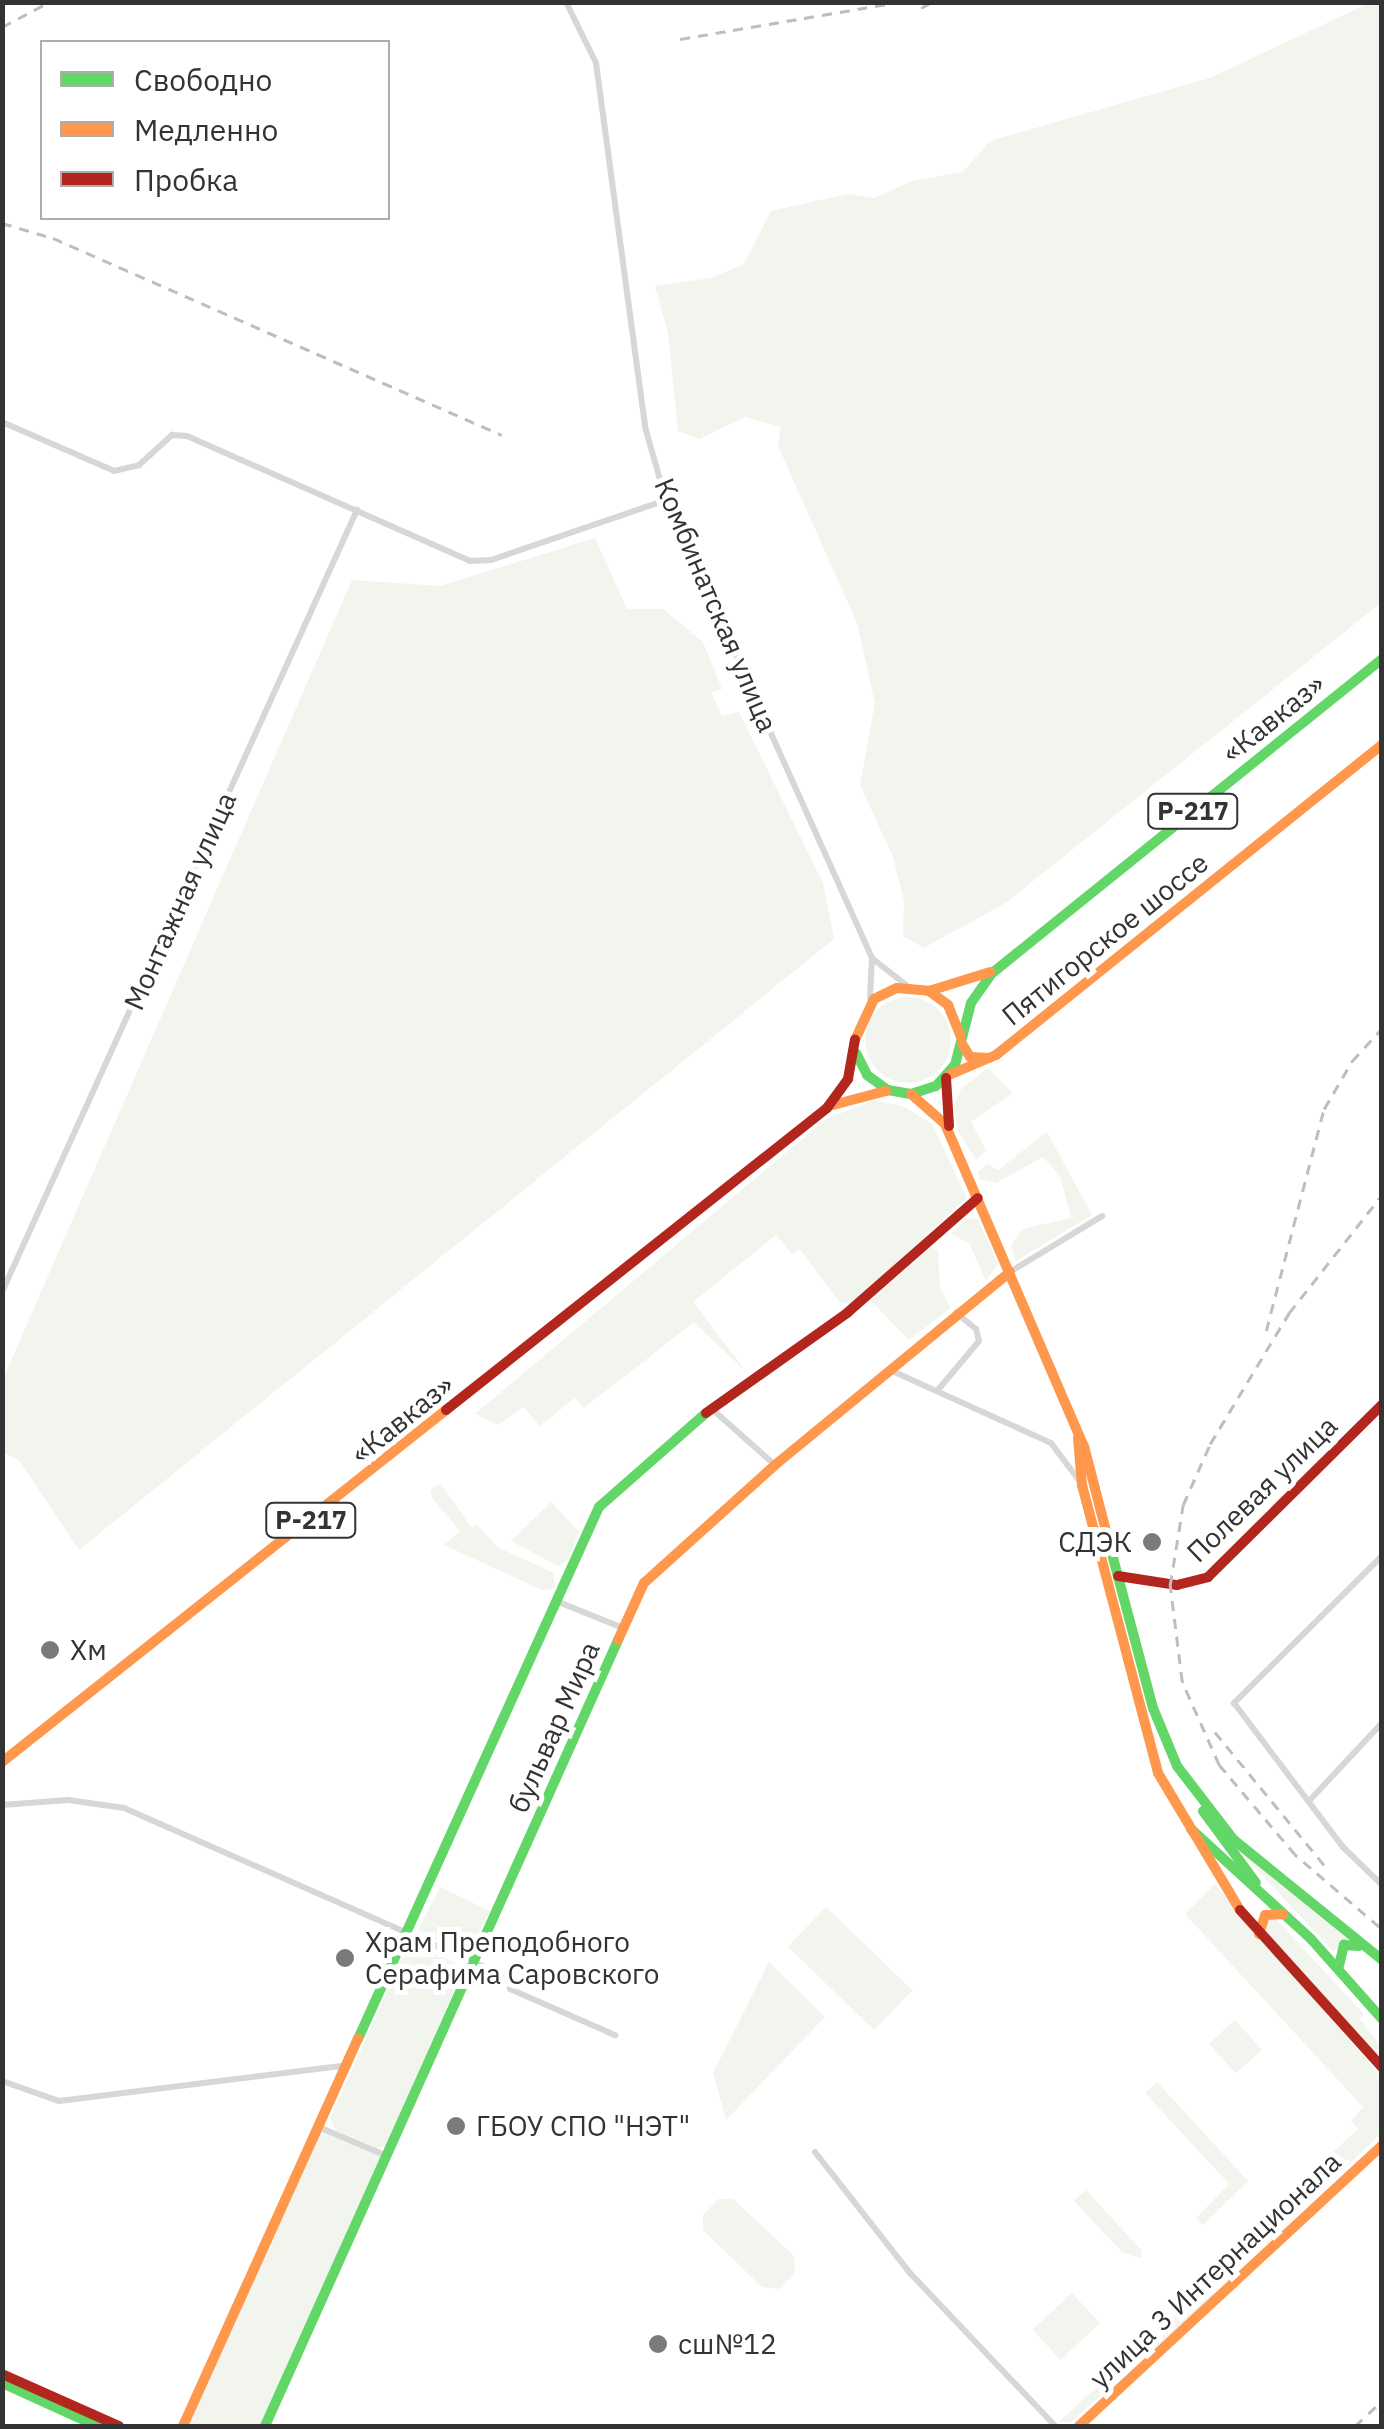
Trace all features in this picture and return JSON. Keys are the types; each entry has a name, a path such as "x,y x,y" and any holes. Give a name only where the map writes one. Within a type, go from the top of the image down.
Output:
{"main road":[{"name":"«Кавказ»","path":"948,1076 980,988 1005,962 1382,659"},
{"name":"Пятигорское шоссе","path":"948,1076 974,1070 996,1055 1382,744"},
{"name":"«Кавказ»","path":"929,991 969,982 1005,962"},
{"path":"865,1008 884,992 910,986 929,991 955,1015 962,1041"},
{"name":"«Кавказ»","path":"2,1762 827,1108 848,1079 865,1008"},
{"name":"Пятигорское шоссе","path":"962,1041 976,1060 996,1055"},
{"path":"855,1051 867,1075 888,1090"},
{"path":"951,1138 948,1076 911,1094 936,1112 951,1138 1077,1430 1159,1728 1195,1795 1265,1894"},
{"name":"«Кавказ»","path":"827,1108 888,1090 911,1094"},
{"name":"бульвар Мира","path":"183,2426 599,1507 712,1408 847,1314 978,1198"},
{"name":"бульвар Мира","path":"265,2426 623,1628 652,1572 955,1312 1010,1272"},
{"name":"Полевая улица","path":"1106,1579 1118,1576 1177,1586 1208,1578 1382,1404"},
{"path":"1077,1430 1082,1484 1144,1732 1177,1812 1259,1937 1382,2067"},
{"path":"1177,1812 1195,1795"},
{"path":"1195,1795 1255,1859 1382,1960"},
{"path":"1177,1812 1286,1914 1382,2019"},
{"path":"1259,1937 1265,1915 1286,1914"},
{"path":"1341,1972 1338,1952 1344,1945 1366,1949"},
{"name":"улица 3 Интернационала","path":"1079,2426 1382,2146"},
{"path":"2,2374 119,2426"},
{"path":"2,2384 97,2426"}],"street":[{"name":"Комбинатская улица","path":"566,2 596,62 645,427 666,500 872,958 910,986"},
{"path":"2,422 114,471 140,465 172,435 187,436 470,561 491,560 666,500"},
{"name":"Монтажная улица","path":"2,1292 357,510"},
{"path":"865,1008 874,984 872,958"},
{"name":"бульвар Мира","path":"1010,1272 1102,1216"},
{"path":"937,1391 979,1341 976,1329 955,1312"},
{"path":"888,1370 1051,1443 1082,1484"},
{"path":"712,1408 774,1464"},
{"path":"1381,1885 1235,1710 1239,1694 1382,1556"},
{"path":"555,1600 623,1628"},
{"path":"1309,1801 1382,1724"},
{"path":"2,1804 50,1802 124,1808 472,1962 508,1980 510,1990 616,2034"},
{"path":"2,2081 59,2101 334,2062 348,2065"},
{"path":"321,2128 387,2156"},
{"path":"815,2152 910,2273 1055,2426"}],"shaded area":[{"path":"1369,3 1382,3 1381,603 1007,902 924,948 903,936 904,901 893,857 860,785 875,703 857,623 778,446 781,427 745,417 699,439 678,431 668,333 655,286 711,278 744,264 771,211 848,194 874,198 912,181 963,172 990,141 1210,78"},
{"path":"595,538 627,609 663,609 703,642 722,689 711,692 722,716 739,712 823,883 834,939 79,1550 19,1460 3,1453 3,1379 352,580 440,586"},
{"path":"908,997 925,1000 939,1009 948,1023 948,1057 939,1071 925,1080 908,1083 891,1080 877,1071 868,1057 865,1040 868,1023 877,1009 891,1000"},
{"path":"988,1068 1013,1093 971,1122 986,1150 976,1160 957,1129 954,1105 961,1089"},
{"path":"874,1100 903,1106 932,1124 967,1198 851,1304 840,1303 800,1249 792,1254 776,1235 693,1302 747,1373 694,1322 584,1408 575,1398 540,1426 523,1407 498,1425 475,1414 826,1119"},
{"path":"1047,1132 1092,1215 1016,1261 1011,1245 1022,1229 1071,1218 1060,1176 1043,1157 996,1183 979,1179 978,1171 987,1164 998,1170"},
{"path":"977,1218 998,1264 986,1281 969,1243 951,1234 965,1219"},
{"path":"930,1247 938,1250 940,1288 951,1308 909,1340 871,1301"},
{"path":"441,1484 471,1527 477,1525 499,1548 554,1573 555,1589 542,1590 444,1545 460,1531 433,1499 430,1490"},
{"path":"551,1502 579,1532 569,1559 558,1566 511,1541"},
{"path":"1230,1841 1274,1878 1350,1940 1333,1951"},
{"path":"1215,1884 1381,2076 1381,2133 1267,2244 1248,2230 1358,2129 1351,2121 1363,2107 1185,1914"},
{"path":"440,1887 490,1911 470,1950 454,1950 418,1930"},
{"path":"826,1907 912,1990 874,2030 788,1947"},
{"path":"1274,1917 1364,2014 1360,2019 1381,2046 1381,2059 1269,1936 1263,1925"},
{"path":"416,1946 454,1962 460,1977 386,2146 377,2148 335,2130 330,2118 405,1952"},
{"path":"769,1962 825,2017 726,2120 713,2073"},
{"path":"1235,2020 1262,2050 1236,2073 1209,2043"},
{"path":"1157,2082 1248,2181 1203,2225 1196,2218 1229,2184 1145,2093"},
{"path":"321,2128 387,2156 265,2426 183,2426"},
{"path":"1086,2190 1142,2251 1141,2258 1123,2253 1074,2201"},
{"path":"718,2199 733,2199 794,2256 795,2273 779,2289 762,2287 703,2230 703,2215"},
{"path":"1227,2266 1229,2281 1217,2281 1209,2289 1213,2296 1071,2422 1059,2422"},
{"path":"1072,2293 1100,2323 1060,2360 1033,2330"}],"railway":[{"path":"2,27 49,2"},
{"path":"680,39 899,2"},
{"path":"921,8 932,2"},
{"path":"2,223 53,238 502,435"},
{"path":"1266,1331 1324,1109 1352,1061 1382,1028"},
{"path":"1379,1927 1295,1855 1219,1765 1182,1682 1170,1585 1183,1505 1210,1444 1289,1313 1382,1195"},
{"path":"1215,1732 1326,1867"},
{"path":"1355,2426 1382,2401"}],"traffic: fast":[{"path":"856,1053 867,1075 888,1090 911,1094 936,1086 955,1065 971,1003 991,974 1382,659"},
{"path":"358,2039 599,1507 706,1413"},
{"path":"1108,1539 1153,1708 1177,1766 1234,1840 1382,1960"},
{"path":"265,2426 618,1640"},
{"path":"1203,1811 1256,1883"},
{"path":"1191,1829 1311,1939 1382,2019"},
{"path":"1339,1966 1344,1945 1359,1946"},
{"path":"2,2383 97,2426"}],"traffic: slow":[{"path":"949,1075 996,1055 1382,745"},
{"path":"929,991 990,972"},
{"path":"855,1040 874,999 897,988 929,991 948,1005 961,1038"},
{"path":"962,1044 970,1057 989,1058"},
{"path":"833,1105 886,1091"},
{"path":"911,1094 945,1124 1084,1446 1108,1539"},
{"path":"618,1640 644,1583 775,1465 1010,1272"},
{"path":"2,1762 446,1410"},
{"path":"1078,1438 1082,1485 1158,1773 1240,1910"},
{"path":"1259,1934 1265,1915 1283,1914"},
{"path":"183,2426 358,2039"},
{"path":"1079,2426 1382,2145"}],"traffic: jam":[{"path":"446,1410 827,1108 848,1079 855,1040"},
{"path":"946,1078 949,1126"},
{"path":"706,1413 847,1313 978,1198"},
{"path":"1118,1576 1177,1585 1208,1577 1382,1405"},
{"path":"1240,1910 1382,2067"},
{"path":"2,2374 119,2426"}],"place":[{"name":"СДЭК","path":"1152,1542"},
{"name":"Хм","path":"50,1650"},
{"name":"Храм Преподобного Серафима Саровского","path":"345,1958"},
{"name":"ГБОУ СПО \"НЭТ\"","path":"456,2126"},
{"name":"сш№12","path":"658,2344"}]}
